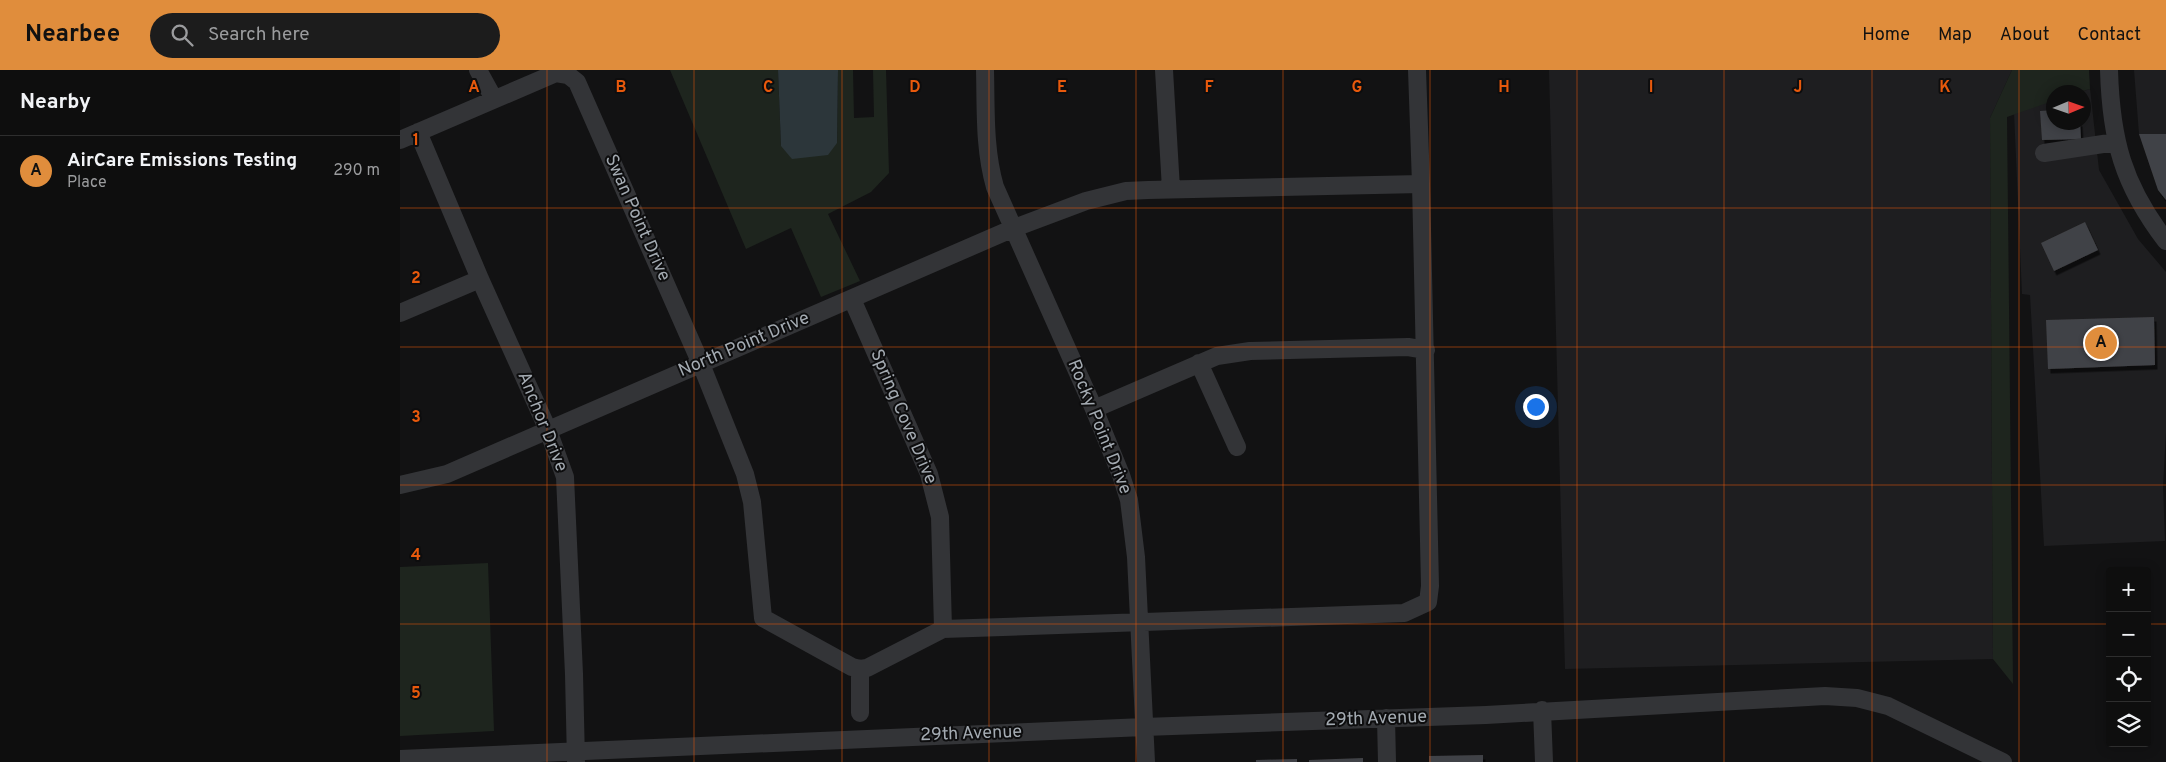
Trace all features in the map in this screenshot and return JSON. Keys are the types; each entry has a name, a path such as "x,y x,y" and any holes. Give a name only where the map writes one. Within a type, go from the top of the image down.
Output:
{"street":[{"path":"400,140 494,99 478,70"},
{"name":"Rocky Point Drive","path":"985,70 989,166 995,186 1094,409 1120,474 1128,500 1134,529 1146,762"},
{"path":"1164,70 1171,189"},
{"path":"860,713 860,669 867,668 943,629 1404,613 1428,602 1430,586 1426,350 1417,70"},
{"path":"2109,70 2111,110 2121,160 2137,199 2166,241"},
{"name":"Swan Point Drive","path":"494,99 556,73 568,75 577,82 734,443 752,502 763,618 860,669"},
{"name":"Anchor Drive","path":"418,132 480,279 548,430 565,477 576,756"},
{"path":"2044,152 2116,142"},
{"name":"North Point Drive","path":"400,486 447,474 1014,228 1086,201 1126,191 1421,184"},
{"path":"400,314 480,279"},
{"name":"Spring Cove Drive","path":"852,299 929,474 936,498 940,516 943,629"},
{"path":"1094,409 1218,356 1250,351 1408,347 1426,350"},
{"path":"1199,363 1237,447"},
{"name":"29th Avenue","path":"400,759 576,756 1144,727 1486,715 1542,710 1825,696 1857,698 1888,706 2003,762"},
{"path":"1542,710 1544,762"},
{"path":"1386,718 1387,762"}],"shaded area":[{"path":"670,70 778,70 781,146 837,143 838,70 853,70 854,118 874,117 873,70 886,70 889,173 871,192 828,214 860,281 821,297 791,228 746,249"},
{"path":"778,70 838,70 837,143 828,155 792,159 781,146"},
{"path":"1549,70 2012,70 1990,118 1993,659 1565,669"},
{"path":"2012,70 2089,70 2090,85 2046,85 2046,103 2007,117 2013,684 1993,659 1990,118"},
{"path":"2134,70 2166,70 2166,134 2139,134"},
{"path":"2091,98 2099,170 2138,239 2166,272 2166,433 2163,486 2165,541 2044,546 2030,295 2022,294 2014,112 2046,102 2046,130 2091,130"},
{"path":"488,563 494,731 400,736 400,567"}],"building":[{"path":"2040,111 2046,111 2046,130 2080,130 2081,139 2042,140"},
{"path":"2139,134 2166,134 2166,200 2158,190"},
{"path":"2085,222 2098,250 2054,271 2041,243"},
{"path":"2154,317 2155,365 2048,369 2046,320"},
{"path":"1483,755 1483,762 1429,762 1429,756"},
{"path":"1363,758 1363,762 1309,762 1309,760"},
{"path":"1297,759 1297,762 1256,762 1256,760"}],"place":[{"name":"AirCare Emissions Testing","path":"2101,343"}]}
